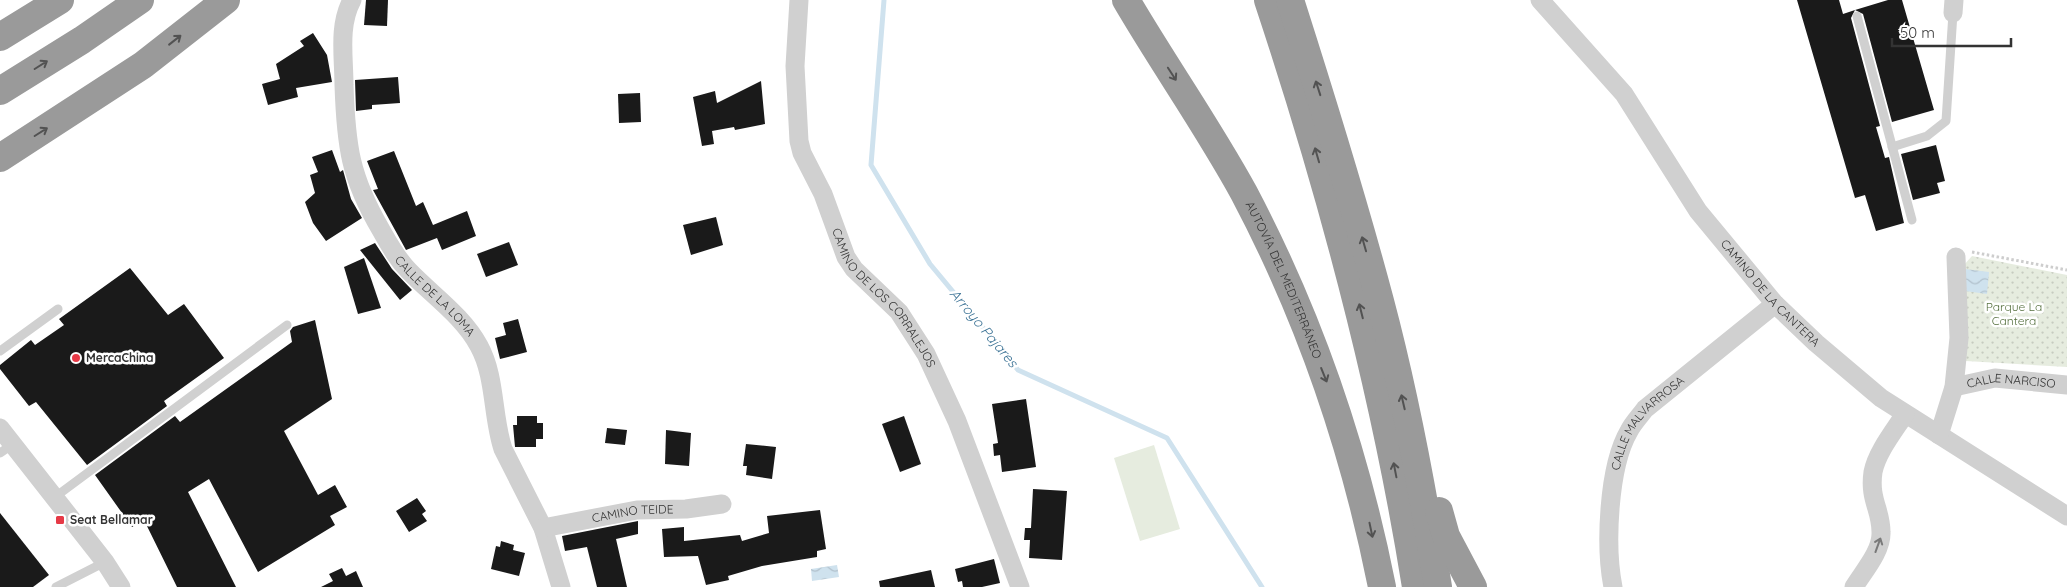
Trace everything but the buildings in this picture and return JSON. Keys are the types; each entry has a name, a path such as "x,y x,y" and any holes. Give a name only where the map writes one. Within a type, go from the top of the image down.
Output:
{"highway":[{"path":"0,37 60,0"},
{"path":"0,91 82,40 140,0"},
{"path":"0,158 143,65 226,0"},
{"path":"1111,0 1146,33"},
{"name":"AUTOVÍA DEL MEDITERRÁNEO","path":"1126,0 1197,110 1244,194 1280,268 1328,384 1370,526 1382,587"},
{"path":"1268,0 1312,138 1362,314 1387,426 1416,587"},
{"path":"1290,0 1341,163 1381,303 1412,440 1438,587"},
{"path":"1412,440 1429,472 1446,536 1473,587"}],"street":[{"name":"CALLE DE LA LOMA","path":"352,0 346,11 343,31 346,122 350,160 356,182 369,210 400,260 444,304 478,345 489,374 499,436 503,449 543,528 561,587"},
{"name":"CAMINO DE LOS CORRALEJOS","path":"799,0 795,66 799,141 802,153 823,194 846,257 854,269 899,312 926,354 957,420 1015,586"},
{"name":"CAMINO DE LA CANTERA","path":"1540,0 1624,94 1698,211 1775,304 1816,343 1881,398 2067,516"},
{"path":"1939,434 1954,387 1958,338 1956,257"},
{"name":"CALLE MALVARROSA","path":"1613,587 1608,524 1621,451 1629,431 1645,409 1775,304"},
{"name":"CALLE NARCISO","path":"1954,387 1995,378 2067,385"},
{"path":"1854,587 1878,548 1881,534 1871,491 1874,469 1885,445 1904,414"},
{"path":"0,428 7,449 55,497 105,562 121,587"},
{"name":"CAMINO TEIDE","path":"543,528 637,510 722,504"}],"lane":[{"path":"1892,147 1927,136 1946,122 1954,7"},
{"path":"1856,16 1912,220"},
{"path":"0,351 58,309"},
{"path":"55,497 287,325"},
{"path":"56,587 105,562"}],"path":[{"path":"1956,257 1965,251 2067,270"}],"green space":[{"name":"Parque La Cantera","path":"1972,256 2067,275 2067,367 1966,361 1963,266"},
{"path":"1154,445 1180,529 1140,541 1114,458"}],"water":[{"path":"1965,269 1989,272 1987,294 1965,291"},
{"path":"837,565 839,577 812,581 811,569"}],"waterway":[{"name":"Arroyo Pajares","path":"884,0 871,165 930,264 1018,370 1167,438 1262,587"}],"place":[{"name":"MercaChina","path":"76,358"},
{"name":"Seat Bellamar","path":"60,520"}]}
